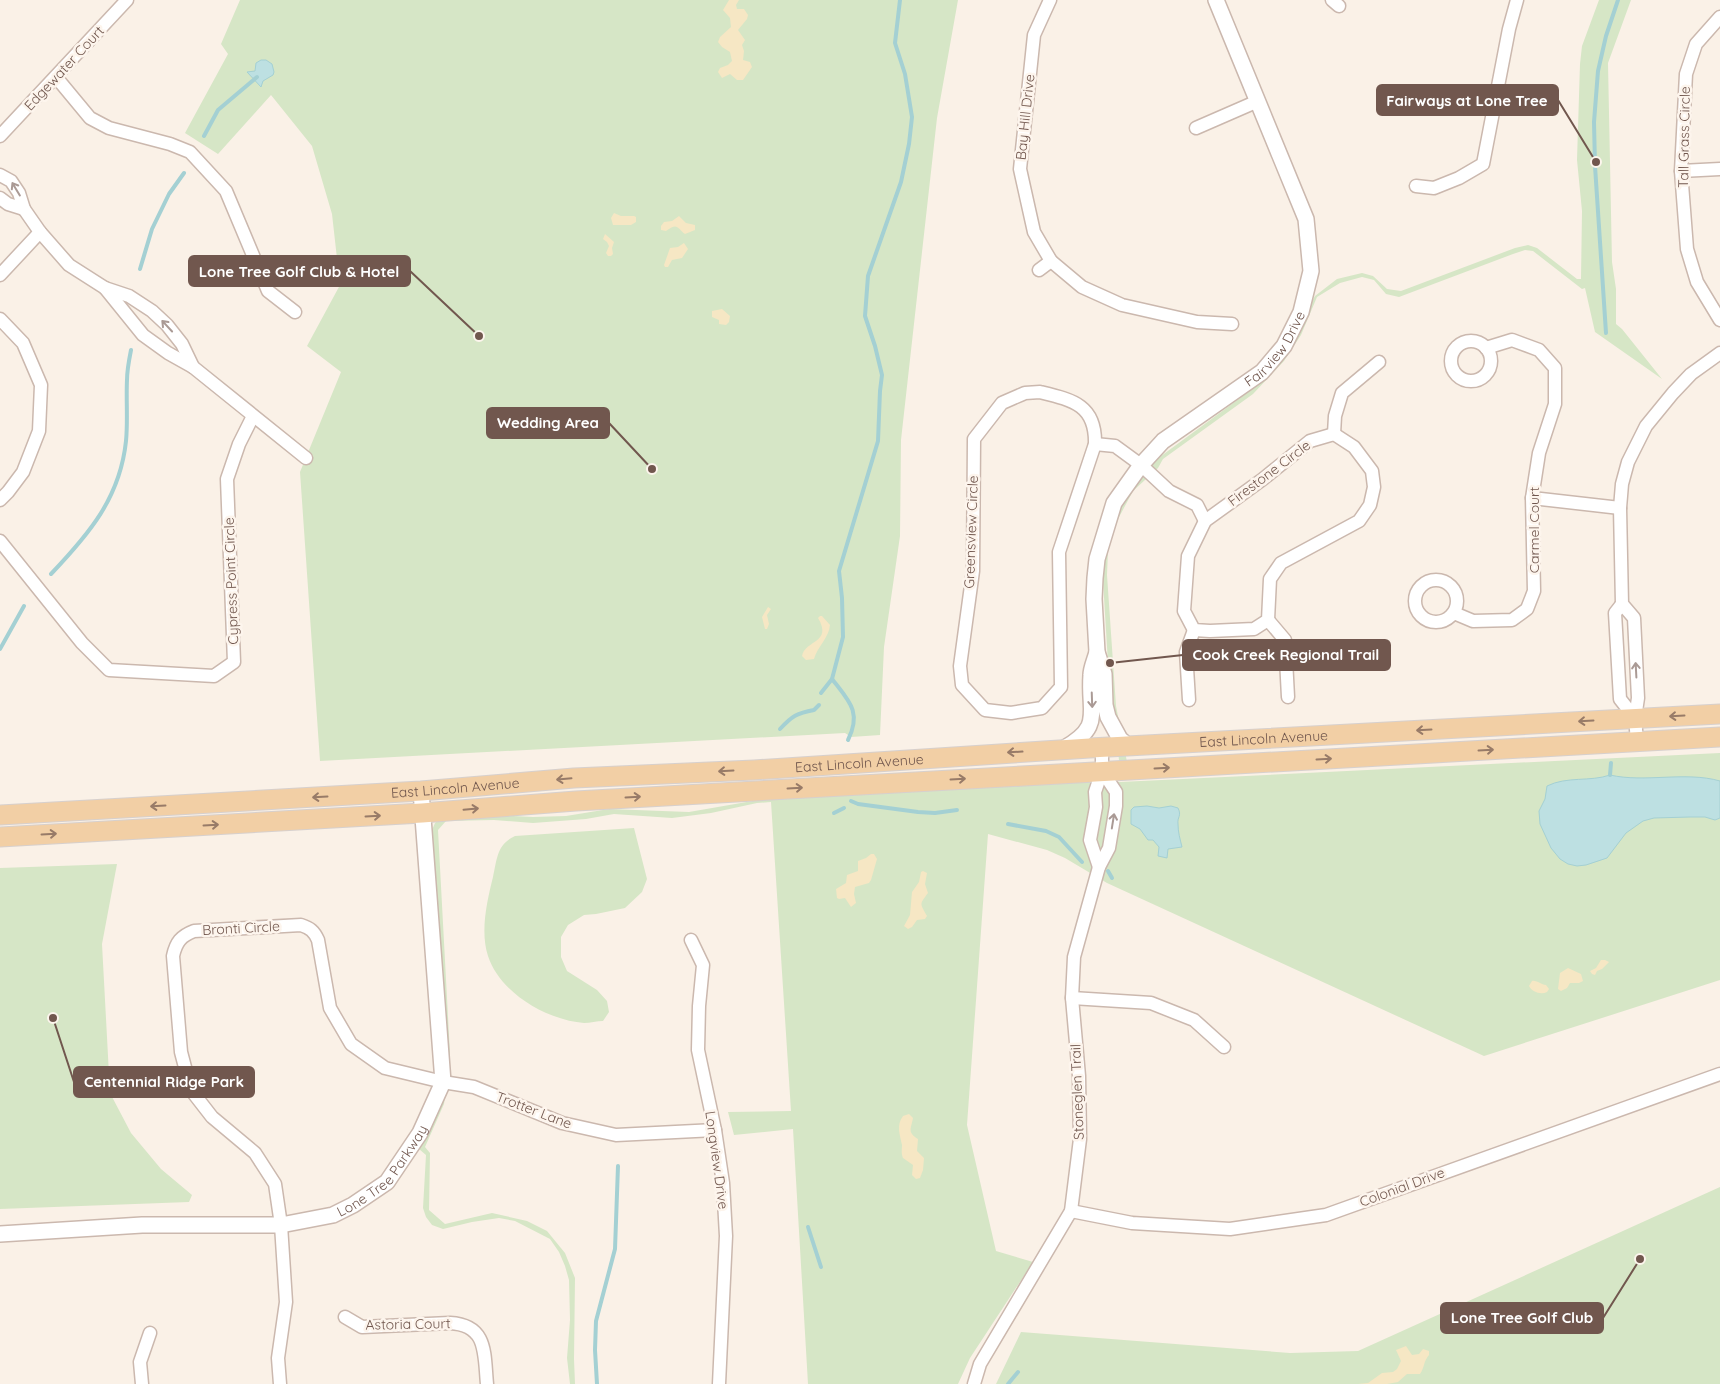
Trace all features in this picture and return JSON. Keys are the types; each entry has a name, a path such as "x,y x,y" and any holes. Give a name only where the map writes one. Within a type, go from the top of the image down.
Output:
{"main road":[{"name":"East Lincoln Avenue","path":"0,815 421,791 574,778 754,770 1063,749 1720,714"},
{"name":"East Lincoln Avenue","path":"0,837 422,813 586,800 1720,737"}],"street":[{"name":"Edgewater Court","path":"0,136 127,0"},
{"name":"Bay Hill Drive","path":"1050,0 1034,35 1020,169 1034,232 1051,261 1082,286 1122,305 1197,322 1232,324"},
{"name":"Fairview Drive","path":"1128,746 1120,739 1108,717 1105,705 1104,674 1097,652 1094,599 1097,559 1114,503 1141,465 1163,441 1262,372 1284,346 1300,312 1311,271 1306,218 1216,0"},
{"path":"1416,186 1434,188 1459,178 1483,164 1509,29 1517,0"},
{"name":"Tall Grass Circle","path":"1720,17 1696,44 1686,74 1681,171 1687,249 1697,282 1720,320"},
{"path":"56,77 90,118 109,128 170,144 190,152 226,191 268,291 295,312"},
{"path":"1196,128 1258,101"},
{"path":"1681,171 1720,169"},
{"path":"0,175 11,181 20,193 24,209 40,232 69,264 105,288 129,296 152,312 167,325 182,344 193,367"},
{"path":"0,198 8,204 24,209"},
{"path":"0,275 40,232"},
{"path":"1039,270 1051,261"},
{"path":"105,288 143,335 168,353 193,367 306,458"},
{"path":"0,319 23,344 40,385 39,431 23,472 0,500"},
{"name":"Carmel Court","path":"1454,613 1472,620 1512,620 1527,609 1534,591 1532,498 1539,453 1555,404 1555,368 1539,350 1512,340 1486,348"},
{"path":"1635,718 1620,699 1615,613 1622,604 1620,508 1622,484 1628,462 1646,426 1691,374 1720,353"},
{"path":"1288,696 1285,640 1268,620 1270,579 1280,563 1359,521 1370,505 1374,487 1372,471 1354,447 1334,434 1335,416 1342,393 1378,362"},
{"name":"Greensview Circle","path":"1040,392 1064,398 1087,410 1096,430 1096,444 1059,552 1061,687 1042,708 1011,713 985,710 962,685 960,666 972,571 974,439 1002,403 1025,393 1040,392"},
{"name":"Cypress Point Circle","path":"0,541 82,643 109,670 214,676 234,662 227,479 239,444 253,416"},
{"name":"Firestone Circle","path":"1204,520 1264,479 1310,441 1334,434"},
{"path":"1096,444 1115,446 1141,465 1169,491 1197,505 1204,520 1188,556 1184,611 1194,630 1186,652 1188,700"},
{"path":"1532,498 1620,508"},
{"path":"1622,604 1634,618 1638,698 1635,718 1637,742"},
{"path":"1194,630 1231,631 1254,629 1268,620"},
{"name":"Fairview Drive","path":"1063,749 1085,734 1092,722 1091,674 1097,652"},
{"path":"1099,867 1090,840 1096,807 1095,792 1102,771 1102,747"},
{"name":"Stoneglen Trail","path":"974,1384 980,1364 1071,1211 1080,1139 1078,1076 1072,998 1074,957 1099,867 1109,848 1116,806 1116,792 1102,771"},
{"name":"Lone Tree Parkway","path":"0,1234 142,1225 281,1225 334,1215 353,1205 387,1182 420,1133 443,1082 421,791"},
{"name":"Bronti Circle","path":"281,1225 274,1184 255,1153 212,1117 191,1090 181,1052 173,956 179,939 194,930 301,925 309,928 314,932 318,940 330,1008 351,1044 385,1068 443,1082"},
{"name":"Longview Drive","path":"691,940 703,965 699,1006 698,1050 715,1130 723,1183 726,1236 720,1384"},
{"path":"1072,998 1151,1003 1194,1020 1224,1047"},
{"name":"Colonial Drive","path":"1071,1211 1132,1223 1230,1230 1326,1215 1720,1074"},
{"name":"Trotter Lane","path":"443,1082 474,1087 562,1123 616,1136 715,1130"},
{"path":"280,1384 278,1358 286,1302 281,1225"},
{"name":"Astoria Court","path":"345,1317 362,1327 450,1323 462,1324 471,1328 477,1333 484,1348 487,1384"},
{"path":"142,1384 140,1362 150,1333"}],"green space":[{"path":"240,0 958,0 937,118 901,440 900,536 884,647 880,735 851,737 845,733 320,761 300,472 341,372 307,346 340,285 332,214 312,146 271,95 218,154 185,133 228,54 221,44"},
{"path":"1599,0 1631,0 1608,63 1612,262 1616,289 1616,324 1662,379 1595,332 1585,288 1582,289 1533,251 1525,250 1513,254 1399,297 1386,294 1374,280 1362,277 1340,283 1317,297 1301,335 1284,361 1253,394 1163,459 1158,468 1133,491 1118,519 1108,551 1107,575 1116,706 1130,777 1099,783 1720,753 1720,980 1484,1056 1107,883 1065,858 1047,850 988,834 967,1125 996,1251 1033,1262 970,1358 958,1384 808,1384 793,1129 734,1135 728,1112 791,1111 771,802 672,818 614,814 586,819 533,823 494,820 446,821 438,830 450,1054 444,1104 425,1147 430,1153 429,1210 445,1224 492,1213 527,1221 547,1231 565,1253 575,1278 575,1384 570,1384 567,1358 570,1320 569,1280 559,1252 550,1239 515,1221 499,1218 443,1229 432,1225 426,1217 423,1208 426,1155 419,1149 442,1100 446,1061 432,830 435,823 444,815 566,816 609,809 689,812 770,798 1058,784 1121,776 1114,720 1111,713 1102,564 1109,528 1133,483 1157,459 1251,390 1280,360 1315,296 1337,279 1362,273 1373,276 1387,289 1401,291 1515,248 1528,245 1537,248 1577,279 1581,279 1582,211 1577,160 1580,64 1582,46"},
{"path":"634,828 647,879 642,892 625,908 584,915 568,925 561,937 561,957 567,971 597,990 607,1001 609,1012 603,1021 584,1023 570,1021 541,1010 514,993 503,982 488,956 484,927 497,858 501,848 509,839 515,836"},
{"path":"117,864 102,944 110,1093 131,1133 161,1169 192,1195 189,1202 0,1209 0,868"},
{"path":"1720,1187 1720,1384 996,1384 1021,1332 1290,1353 1358,1351"}],"sand":[{"path":"729,0 739,0 736,5 737,9 744,9 748,15 738,30 745,40 742,45 744,51 743,60 750,62 752,67 743,80 737,80 730,74 722,78 718,72 720,68 732,61 730,52 718,42 720,37 731,27 730,18 723,10"},
{"path":"614,213 621,216 634,216 636,217 636,222 631,225 613,225 611,218"},
{"path":"679,216 686,223 695,225 695,230 685,234 675,226 666,231 661,230 664,222 672,221"},
{"path":"605,234 614,242 613,254 611,256 608,256 606,253 609,246 603,239"},
{"path":"684,243 688,249 682,258 672,260 668,267 665,267 670,248 678,247"},
{"path":"722,309 730,316 729,322 726,325 719,324 719,320 712,317 712,311"},
{"path":"768,607 771,609 767,615 769,624 767,629 765,629 762,617"},
{"path":"820,616 830,625 829,630 814,659 806,660 802,656 804,651 820,637 822,632 822,626 818,618"},
{"path":"874,854 877,859 871,880 869,883 855,887 856,903 851,907 845,898 837,898 836,889 846,883 847,875 858,871 858,861"},
{"path":"921,872 927,873 925,884 928,893 922,904 927,916 925,919 917,920 908,929 904,926 910,915 912,892 919,882"},
{"path":"1601,960 1609,962 1597,971 1595,975 1592,974 1590,971 1596,968"},
{"path":"1568,968 1581,974 1583,981 1570,983 1567,988 1561,991 1558,989 1560,973"},
{"path":"1532,981 1546,985 1549,989 1545,993 1534,991 1529,986"},
{"path":"909,1114 913,1118 911,1132 918,1139 917,1151 924,1158 920,1178 916,1179 912,1175 913,1165 903,1158 899,1130 901,1119"},
{"path":"1406,1346 1412,1355 1419,1354 1423,1349 1429,1351 1420,1374 1407,1374 1398,1382 1387,1384 1358,1384 1368,1383 1382,1373 1393,1372 1397,1369 1401,1361 1396,1350"}],"water":[{"path":"266,60 272,64 274,72 273,75 263,81 261,87 247,72 255,71 256,63"},
{"path":"1610,775 1637,778 1693,777 1720,781 1720,818 1715,820 1705,817 1654,818 1643,821 1626,833 1607,858 1586,865 1568,864 1560,859 1551,848 1540,824 1539,811 1545,799 1547,786 1562,781"},
{"path":"1147,806 1159,808 1171,806 1178,808 1178,827 1182,847 1168,849 1167,858 1158,856 1159,847 1153,840 1148,840 1140,829 1131,824 1131,810 1134,807"}],"waterway":[{"path":"821,693 832,679 843,637 839,571 878,441 882,375 865,316 868,276 901,182 909,144 912,117 905,74 895,43 900,0"},
{"path":"1606,333 1594,122 1598,71 1606,36 1618,0"},
{"path":"204,136 218,110 257,77"},
{"path":"140,269 152,229 169,194 184,173"},
{"path":"51,574 90,529 110,498 117,480 123,461 126,441 127,376 131,350"},
{"path":"0,649 24,606"},
{"path":"832,679 852,707 854,714 854,722 848,740"},
{"path":"780,729 795,716 814,710 819,705"},
{"path":"1610,775 1611,763"},
{"path":"851,801 858,804 918,812 935,813 957,810"},
{"path":"834,813 844,808"},
{"path":"1008,824 1046,831 1059,837 1082,862"},
{"path":"1108,871 1112,878"},
{"path":"597,1384 596,1321 615,1249 618,1166"},
{"path":"808,1227 821,1267"},
{"path":"1008,1384 1018,1372"}],"place":[{"name":"Fairways at Lone Tree","path":"1596,162"},
{"name":"Lone Tree Golf Club & Hotel","path":"479,336"},
{"name":"Wedding Area","path":"652,469"},
{"name":"Cook Creek Regional Trail","path":"1110,663"},
{"name":"Centennial Ridge Park","path":"53,1018"},
{"name":"Lone Tree Golf Club","path":"1640,1259"}]}
